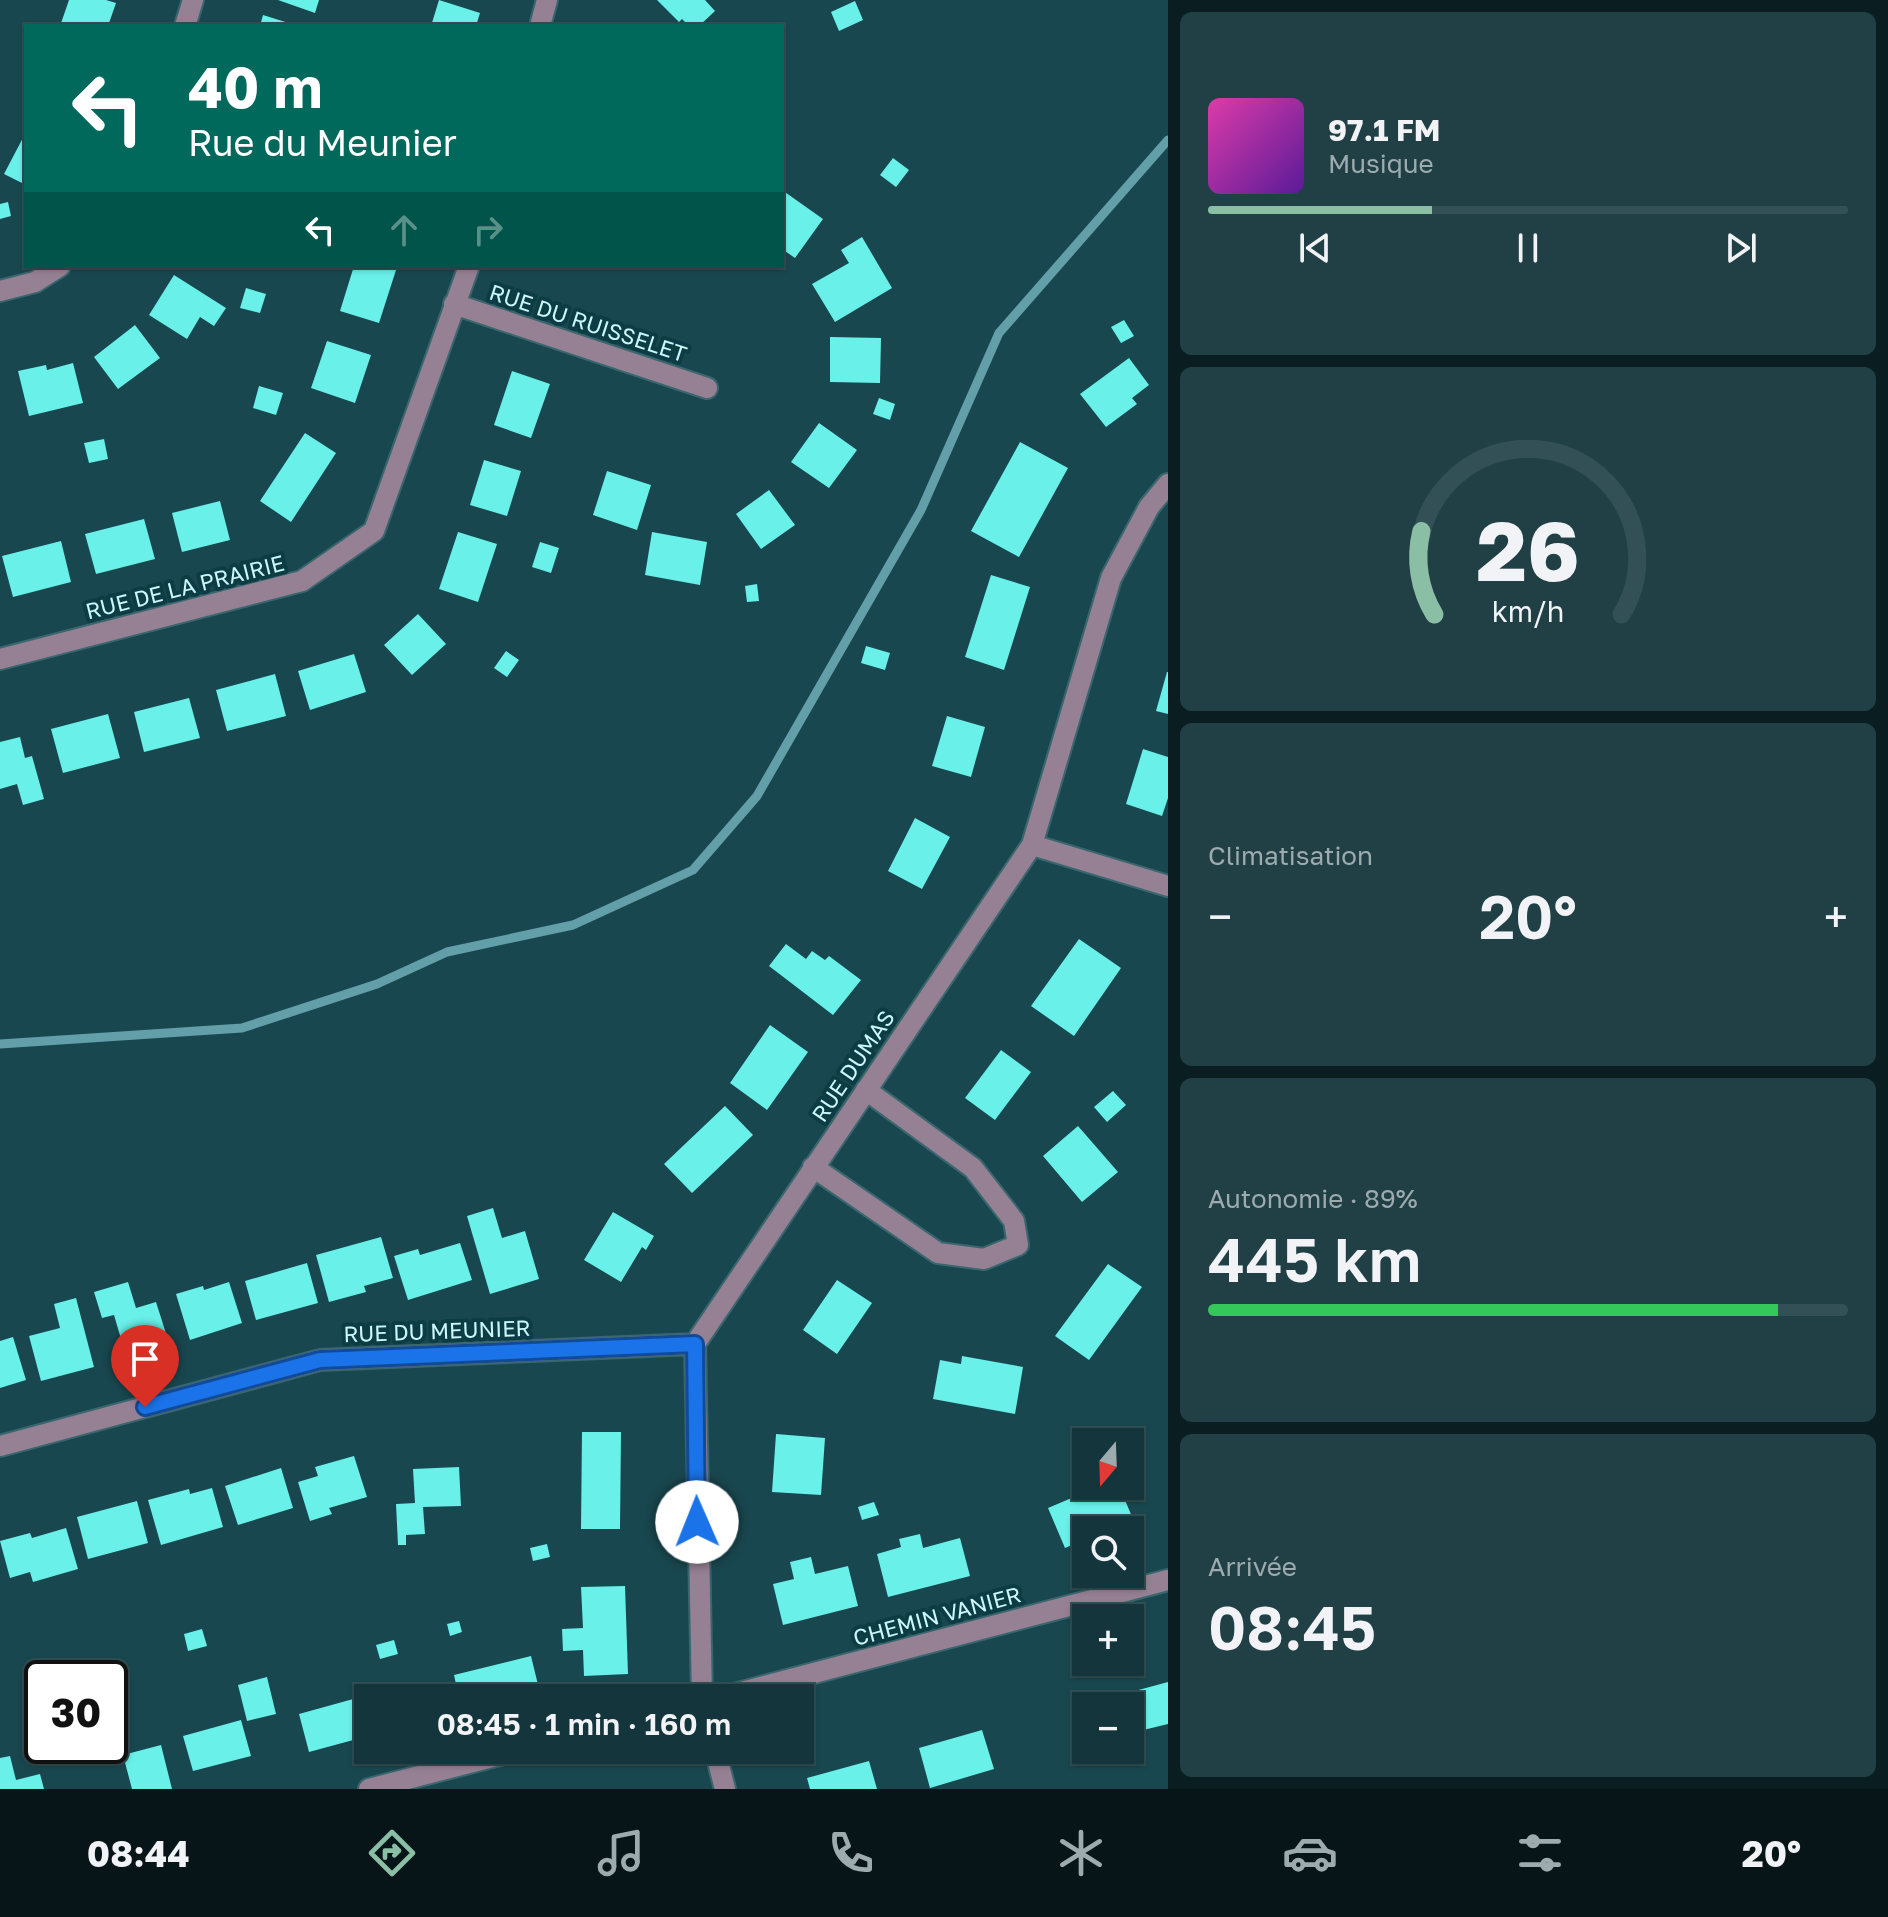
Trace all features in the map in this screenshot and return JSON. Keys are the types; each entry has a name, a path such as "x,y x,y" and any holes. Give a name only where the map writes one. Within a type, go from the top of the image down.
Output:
{"street":[{"path":"186,24 193,0"},
{"path":"541,24 547,0"},
{"path":"0,291 35,282 57,268"},
{"name":"RUE DE LA PRAIRIE","path":"0,659 302,581 374,531 468,268"},
{"name":"RUE DU RUISSELET","path":"454,304 707,388"},
{"name":"RUE DUMAS","path":"695,1344 1032,845 1111,578 1149,507 1168,484"},
{"path":"1032,845 1168,886"},
{"path":"813,1167 938,1253 984,1259 1018,1245 1014,1221 973,1168 866,1090"},
{"path":"695,1344 702,1684"},
{"name":"RUE DU MEUNIER","path":"0,1446 320,1360 695,1344"},
{"name":"CHEMIN VANIER","path":"772,1684 1168,1580"},
{"path":"369,1789 465,1764"},
{"path":"719,1764 725,1789"}],"building":[{"path":"69,0 116,3 109,24 61,24"},
{"path":"278,0 319,0 315,13"},
{"path":"439,0 480,13 477,24 432,24"},
{"path":"657,0 705,0 715,11 701,24 687,24 682,19 679,22"},
{"path":"855,1 863,20 839,31 831,12"},
{"path":"263,15 292,24 261,24"},
{"path":"24,136 24,184 4,174"},
{"path":"893,158 909,170 896,187 880,175"},
{"path":"784,191 823,219 795,258 784,250"},
{"path":"8,202 11,216 0,219 0,204"},
{"path":"862,237 892,288 835,322 812,284 849,263 841,250"},
{"path":"353,268 396,270 379,323 340,311"},
{"path":"174,275 226,308 214,326 200,317 187,339 149,315"},
{"path":"246,288 266,294 260,313 240,308"},
{"path":"1124,320 1134,336 1121,343 1111,327"},
{"path":"135,325 160,358 118,389 94,357"},
{"path":"830,337 881,338 880,383 830,382"},
{"path":"327,341 371,355 355,403 311,388"},
{"path":"1129,358 1149,385 1132,398 1137,404 1106,427 1080,394"},
{"path":"73,363 83,403 29,416 18,371 46,365 47,370"},
{"path":"512,371 550,384 531,438 494,425"},
{"path":"259,386 283,393 276,415 253,408"},
{"path":"879,398 895,404 890,420 873,414"},
{"path":"819,423 857,450 829,488 791,462"},
{"path":"305,433 336,453 291,522 260,501"},
{"path":"104,439 108,459 89,463 84,443"},
{"path":"1020,442 1068,468 1019,557 971,531"},
{"path":"484,460 521,471 507,516 470,505"},
{"path":"607,471 651,485 637,530 593,515"},
{"path":"769,490 795,525 761,549 736,514"},
{"path":"220,501 230,540 182,552 172,513"},
{"path":"144,519 155,559 96,574 85,534"},
{"path":"458,532 497,544 478,602 439,589"},
{"path":"652,532 707,542 700,585 645,575"},
{"path":"61,541 71,582 13,597 2,556"},
{"path":"540,542 559,548 551,573 532,567"},
{"path":"991,575 1030,587 1004,670 965,657"},
{"path":"757,584 759,601 747,602 745,586"},
{"path":"418,614 446,644 412,675 384,645"},
{"path":"866,646 890,653 885,670 861,663"},
{"path":"506,651 519,660 507,677 494,668"},
{"path":"354,654 366,692 310,710 298,671"},
{"path":"1168,672 1168,714 1156,711"},
{"path":"275,674 286,716 227,731 216,690"},
{"path":"189,698 200,738 144,752 134,712"},
{"path":"108,714 120,758 63,773 51,729"},
{"path":"947,716 985,727 971,777 932,766"},
{"path":"20,737 25,758 32,756 44,799 23,805 17,784 0,789 0,742"},
{"path":"1143,749 1168,757 1168,798 1162,816 1126,804"},
{"path":"915,818 950,837 922,889 888,871"},
{"path":"1079,939 1121,968 1074,1036 1031,1006"},
{"path":"786,944 806,959 812,951 825,960 829,956 861,980 833,1015 769,966"},
{"path":"770,1025 808,1052 767,1110 730,1083"},
{"path":"1001,1050 1031,1072 995,1120 965,1098"},
{"path":"1113,1091 1126,1105 1107,1122 1094,1107"},
{"path":"725,1106 753,1135 692,1193 664,1164"},
{"path":"1078,1126 1118,1172 1082,1202 1043,1156"},
{"path":"493,1208 502,1238 525,1231 539,1279 490,1294 467,1216"},
{"path":"613,1212 654,1236 646,1250 642,1247 621,1282 584,1260"},
{"path":"381,1237 393,1278 364,1286 366,1292 329,1302 316,1255"},
{"path":"460,1243 472,1280 408,1300 394,1256 418,1249 420,1255"},
{"path":"307,1263 318,1303 256,1320 245,1281"},
{"path":"1108,1264 1142,1287 1089,1360 1055,1336"},
{"path":"837,1280 872,1303 837,1354 803,1330"},
{"path":"128,1282 136,1308 156,1302 169,1343 126,1356 114,1315 102,1318 94,1292"},
{"path":"229,1282 242,1323 190,1340 176,1294"},
{"path":"76,1298 94,1367 41,1381 29,1336 60,1328 54,1304"},
{"path":"13,1337 26,1380 0,1388 0,1341"},
{"path":"962,1356 1023,1367 1015,1414 933,1399 940,1360 961,1364"},
{"path":"582,1432 621,1432 620,1529 581,1529"},
{"path":"776,1434 825,1438 821,1495 772,1492"},
{"path":"354,1456 367,1497 329,1508 332,1514 310,1521 298,1482 318,1476 315,1467"},
{"path":"459,1467 461,1506 423,1507 425,1534 406,1535 406,1545 398,1545 396,1504 415,1503 413,1469"},
{"path":"281,1468 293,1508 238,1525 225,1486"},
{"path":"212,1488 223,1527 161,1545 148,1500 189,1489 190,1494"},
{"path":"1072,1498 1125,1500 1132,1516 1072,1516 1072,1545 1065,1548 1048,1508"},
{"path":"137,1501 148,1543 88,1559 77,1517"},
{"path":"874,1502 879,1515 862,1520 858,1507"},
{"path":"66,1528 78,1569 33,1582 30,1572 10,1578 0,1541 30,1533 32,1538"},
{"path":"920,1534 923,1548 960,1538 970,1576 888,1597 877,1554 901,1547 899,1539"},
{"path":"547,1544 550,1557 533,1561 530,1548"},
{"path":"811,1557 815,1574 848,1566 858,1606 783,1625 773,1584 794,1579 790,1562"},
{"path":"625,1586 628,1674 584,1676 583,1650 563,1651 562,1629 583,1628 581,1587"},
{"path":"459,1621 462,1632 450,1636 447,1624"},
{"path":"202,1629 207,1646 188,1651 184,1634"},
{"path":"394,1640 398,1654 380,1659 376,1645"},
{"path":"531,1656 538,1684 456,1684 454,1675"},
{"path":"267,1677 276,1714 247,1721 238,1685"},
{"path":"1168,1682 1168,1724 1144,1730 1144,1692 1131,1692"},
{"path":"354,1699 354,1740 309,1752 299,1714"},
{"path":"241,1720 251,1756 193,1771 183,1736"},
{"path":"982,1730 994,1769 930,1788 919,1748"},
{"path":"161,1745 172,1789 132,1789 125,1764 128,1764 128,1754"},
{"path":"10,1756 16,1780 40,1774 44,1789 0,1789 0,1758"},
{"path":"869,1761 877,1789 810,1789 807,1778"}],"waterway":[{"path":"0,1044 242,1028 377,984 447,952 573,925 693,870 757,796 921,510 999,333 1168,140"}],"route":[{"path":"145,1407 320,1360 695,1344 697,1522"}]}
